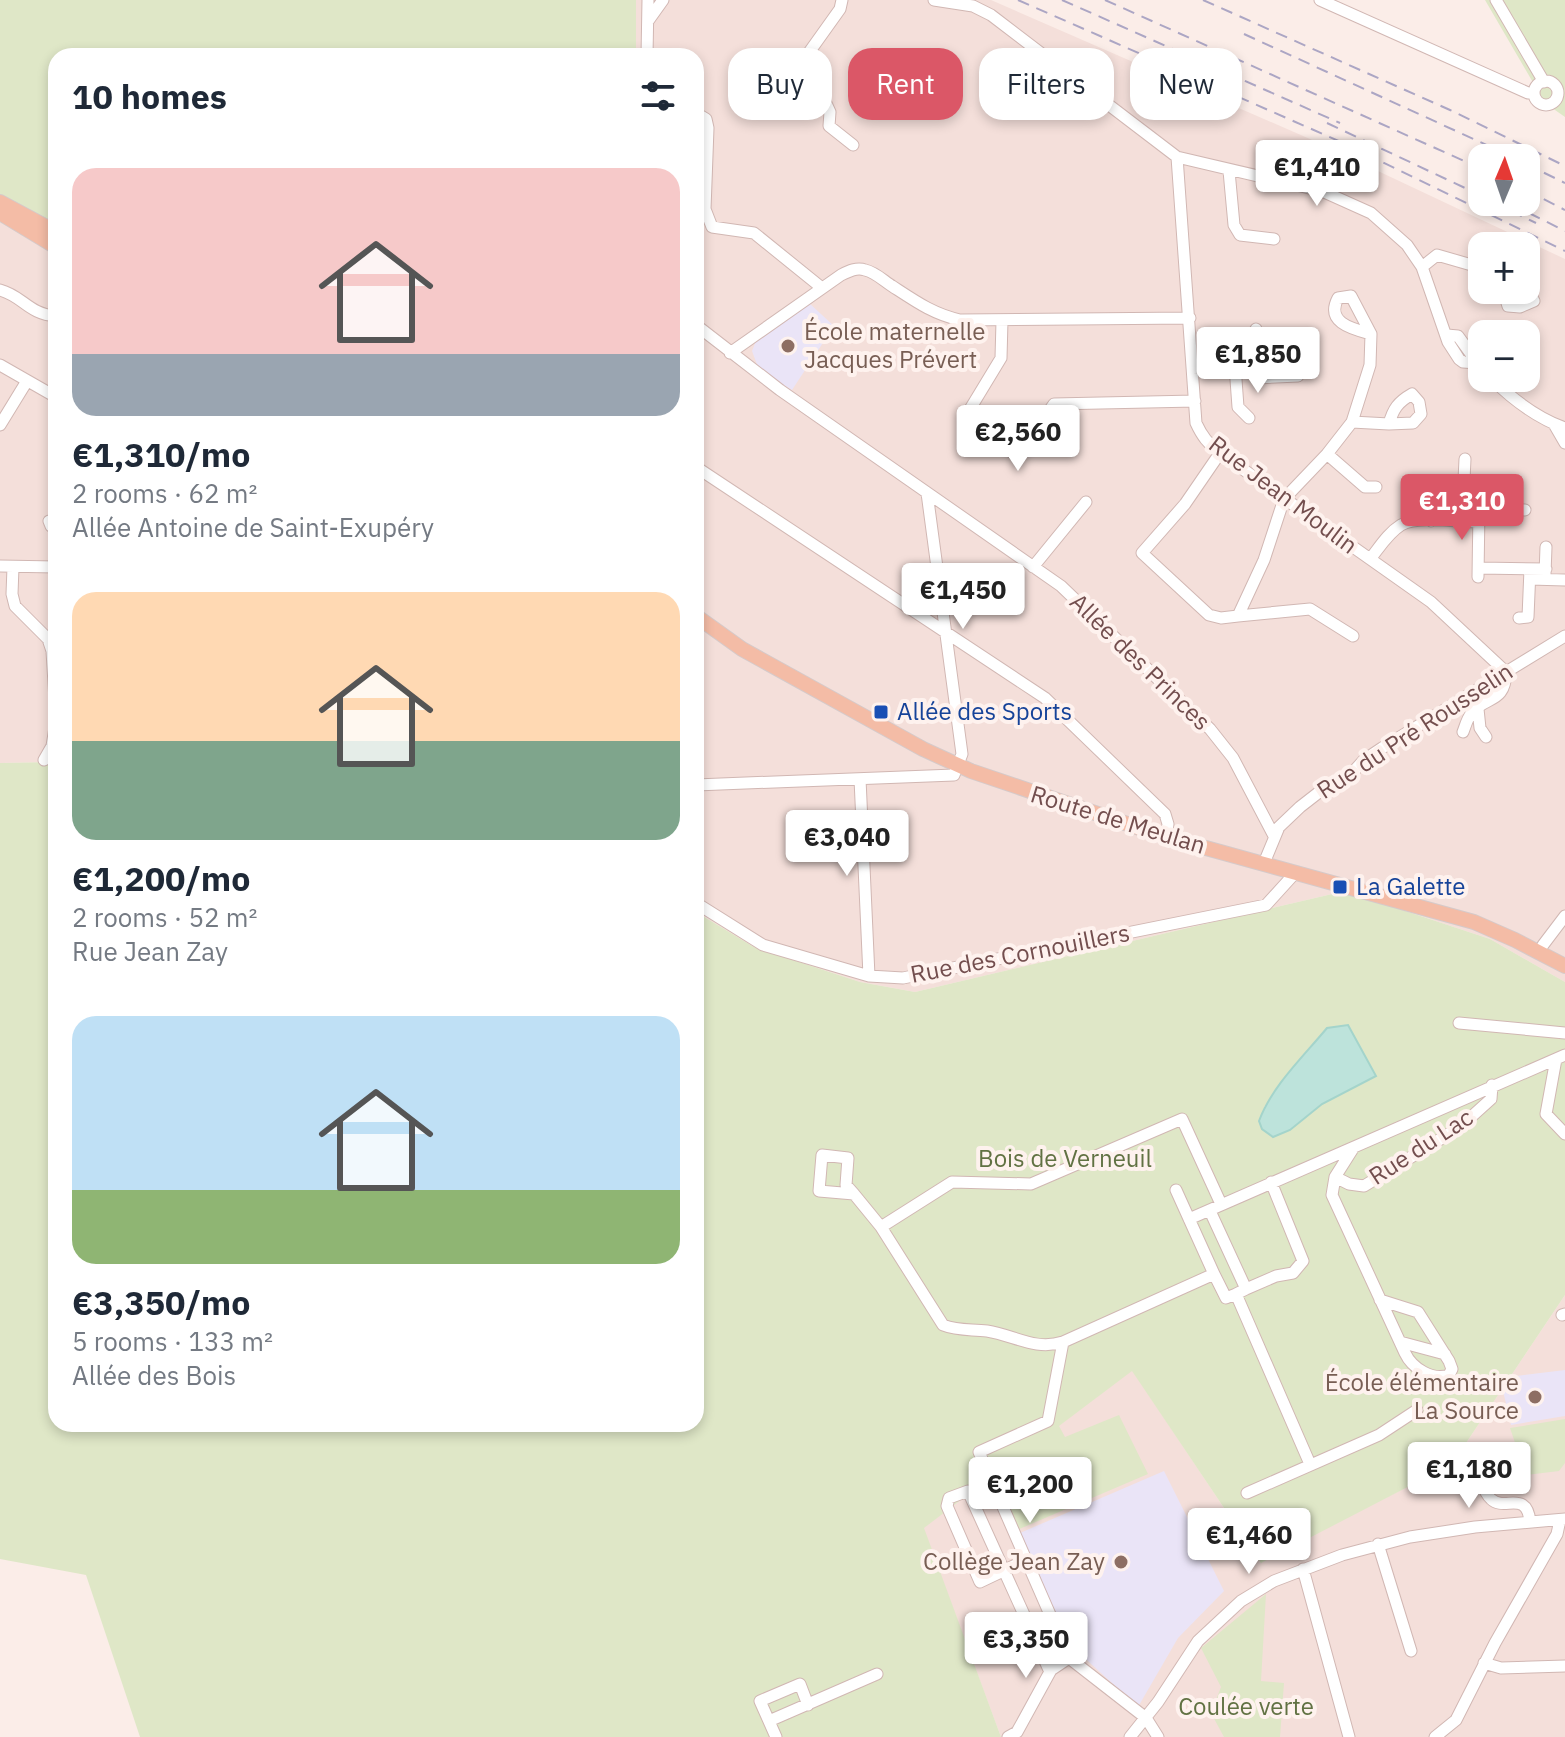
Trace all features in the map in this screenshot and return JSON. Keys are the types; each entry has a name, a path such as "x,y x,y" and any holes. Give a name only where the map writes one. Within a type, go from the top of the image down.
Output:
{"main road":[{"path":"0,202 48,228"},
{"path":"0,213 48,242"},
{"name":"Route de Meulan","path":"704,619 959,763 1167,834 1474,915 1565,957"},
{"name":"Route de Meulan","path":"1265,860 1296,872 1474,922 1565,966"}],"street":[{"path":"647,48 648,0"},
{"path":"648,22 663,0"},
{"path":"812,48 840,9 842,0"},
{"path":"934,0 973,6 991,15 1177,157 1322,191 1371,213 1407,245 1422,267 1447,335 1458,336 1468,350"},
{"path":"1320,0 1534,93"},
{"path":"1496,0 1544,82"},
{"path":"1544,82 1551,82 1557,89 1560,105 1542,105 1537,100 1534,93 1537,86 1544,82"},
{"path":"704,118 708,128 705,209 712,227 754,233 822,288"},
{"path":"829,120 829,126 853,145"},
{"name":"Rue Jean Moulin","path":"1177,157 1196,423 1201,434 1220,453 1431,602 1506,672"},
{"path":"1229,171 1234,225 1240,235 1274,239"},
{"path":"1407,245 1468,264"},
{"path":"1422,267 1437,255"},
{"path":"730,353 852,269 864,269 941,316 960,320 1190,318"},
{"path":"0,290 42,315 48,315"},
{"path":"1507,304 1520,307 1527,304"},
{"path":"1002,321 1001,358 964,419 1017,456 1054,404 1195,401"},
{"path":"1256,329 1257,378 1298,376"},
{"name":"Allée des Princes","path":"704,332 1061,586 1210,729 1233,758 1274,836"},
{"path":"1238,616 1264,560 1284,499 1327,454 1352,422 1370,365 1371,334"},
{"path":"1193,368 1257,364"},
{"path":"0,365 48,393"},
{"path":"1235,366 1238,407 1249,418"},
{"path":"0,425 27,381"},
{"path":"1507,392 1559,426 1565,443"},
{"path":"1352,422 1389,424"},
{"path":"1220,453 1185,504 1142,553 1209,615 1221,618 1310,609 1353,636"},
{"path":"1327,454 1369,491"},
{"path":"1462,522 1465,459"},
{"path":"704,472 1045,698 1165,814 1167,834"},
{"path":"1431,521 1432,483"},
{"path":"704,785 954,775 962,754 927,493"},
{"path":"1033,567 1086,502"},
{"path":"1463,508 1525,510"},
{"path":"1479,508 1478,572 1546,574 1565,580"},
{"path":"1370,559 1401,525 1413,520 1479,522"},
{"path":"1546,547 1546,574"},
{"path":"48,567 6,566 15,606 48,639"},
{"path":"1519,618 1528,617 1530,574"},
{"name":"Rue du Pré Rousselin","path":"1274,836 1300,807 1318,793 1342,784 1364,760 1565,636"},
{"path":"1463,732 1472,712 1502,692 1506,672"},
{"path":"1478,709 1480,728 1486,737"},
{"path":"44,760 48,753"},
{"path":"860,779 869,976"},
{"path":"1265,860 1274,836"},
{"name":"Rue des Cornouillers","path":"704,908 763,945 869,976 903,978 936,974 1266,905 1296,872"},
{"path":"1543,945 1565,916"},
{"path":"1459,1023 1565,1033"},
{"path":"1189,1219 1560,1057"},
{"path":"1560,1057 1546,1114 1565,1134"},
{"name":"Rue du Lac","path":"1335,1177 1349,1184 1364,1186 1460,1127 1491,1099 1492,1085"},
{"path":"881,1227 952,1182 1031,1184 1182,1119 1216,1208 1241,1292 1310,1464"},
{"path":"1354,1146 1335,1177 1332,1195 1380,1300 1400,1342 1408,1361 1431,1376 1449,1375 1452,1369 1445,1354 1418,1312 1380,1300"},
{"path":"1176,1190 1226,1298 1276,1276 1293,1273 1303,1261 1271,1182"},
{"path":"854,1194 881,1227 943,1325 956,1330 989,1332 1038,1346 1063,1342 1214,1274"},
{"path":"1063,1342 1048,1421 979,1452 1069,1658 1146,1718 1158,1737"},
{"path":"1400,1342 1445,1354"},
{"path":"1247,1493 1379,1435 1417,1410"},
{"path":"1470,1450 1489,1498 1496,1503 1518,1502 1526,1508 1530,1522"},
{"path":"1026,1560 1004,1571 980,1582 947,1506 949,1498 968,1491 1004,1571 1050,1672"},
{"path":"1130,1737 1198,1641 1241,1601 1274,1581 1378,1544 1462,1529 1562,1520 1456,1720 1435,1737"},
{"path":"1546,1521 1548,1547"},
{"path":"1378,1544 1411,1651"},
{"path":"1303,1569 1348,1737"},
{"path":"1008,1737 1017,1732 1050,1672 1069,1658"},
{"path":"1484,1663 1501,1668 1565,1666"},
{"path":"769,1721 877,1674"},
{"path":"776,1737 760,1701 800,1684 808,1705"}],"shaded area":[{"path":"636,0 991,0 1101,48 979,48 979,120 1114,120 1114,54 1130,61 1130,120 1242,120 1242,109 1508,232 1468,232 1468,304 1540,304 1540,247 1565,259 1565,982 1490,939 1345,891 915,992 860,982 754,947 704,917 704,48 636,48"},
{"path":"0,222 48,249 48,762 0,763"},
{"name":"École maternelle Jacques Prévert","path":"809,303 834,326 792,390 759,370 752,351 756,341"},
{"path":"1565,1295 1565,1737 1001,1737 923,1528 1132,1370 1260,1562 1452,1464"},
{"name":"École élémentaire La Source","path":"1565,1370 1565,1416 1511,1425 1500,1378"},
{"name":"Collège Jean Zay","path":"1164,1471 1224,1591 1178,1638 1138,1707 1066,1641 1020,1533"}],"green space":[{"path":"0,0 636,0 636,48 48,48 48,249 0,222"},
{"path":"1485,0 1565,0 1565,117 1545,103"},
{"name":"Bois de Verneuil","path":"48,762 48,1432 704,1432 704,917 754,947 860,982 915,992 1345,891 1490,939 1565,982 1565,1295 1452,1464 1261,1563 1132,1371 1059,1426 1065,1437 1119,1415 1148,1474 1017,1530 995,1474 924,1528 1001,1737 140,1737 86,1575 0,1559 0,763","holes":["1327,1028 1346,1091 1322,1104 1290,1130 1264,1107"]},
{"path":"1565,1419 1565,1463 1559,1471 1526,1475 1510,1428"},
{"name":"Coulée verte","path":"1266,1594 1261,1681 1284,1683 1280,1737 1224,1737 1211,1713 1221,1687 1201,1648"}],"water":[{"path":"1348,1025 1376,1076 1322,1104 1290,1130 1273,1137 1262,1129 1259,1121 1265,1108 1289,1072 1327,1028"}],"railway":[{"path":"1018,0 1341,142 1565,251"},
{"path":"1062,0 1340,123"},
{"path":"1105,0 1468,163"},
{"path":"1203,0 1450,110 1565,166"},
{"path":"1244,34 1484,144"},
{"path":"1327,123 1468,189"},
{"path":"1540,171 1565,183"},
{"path":"1540,197 1565,210"},
{"path":"1522,216 1536,223"},
{"path":"1535,216 1565,231"}],"place":[{"name":"École maternelle Jacques Prévert","path":"788,346"},
{"name":"Allée des Sports","path":"881,712"},
{"name":"La Galette","path":"1340,887"},
{"name":"École élémentaire La Source","path":"1535,1397"},
{"name":"Collège Jean Zay","path":"1121,1562"}]}
